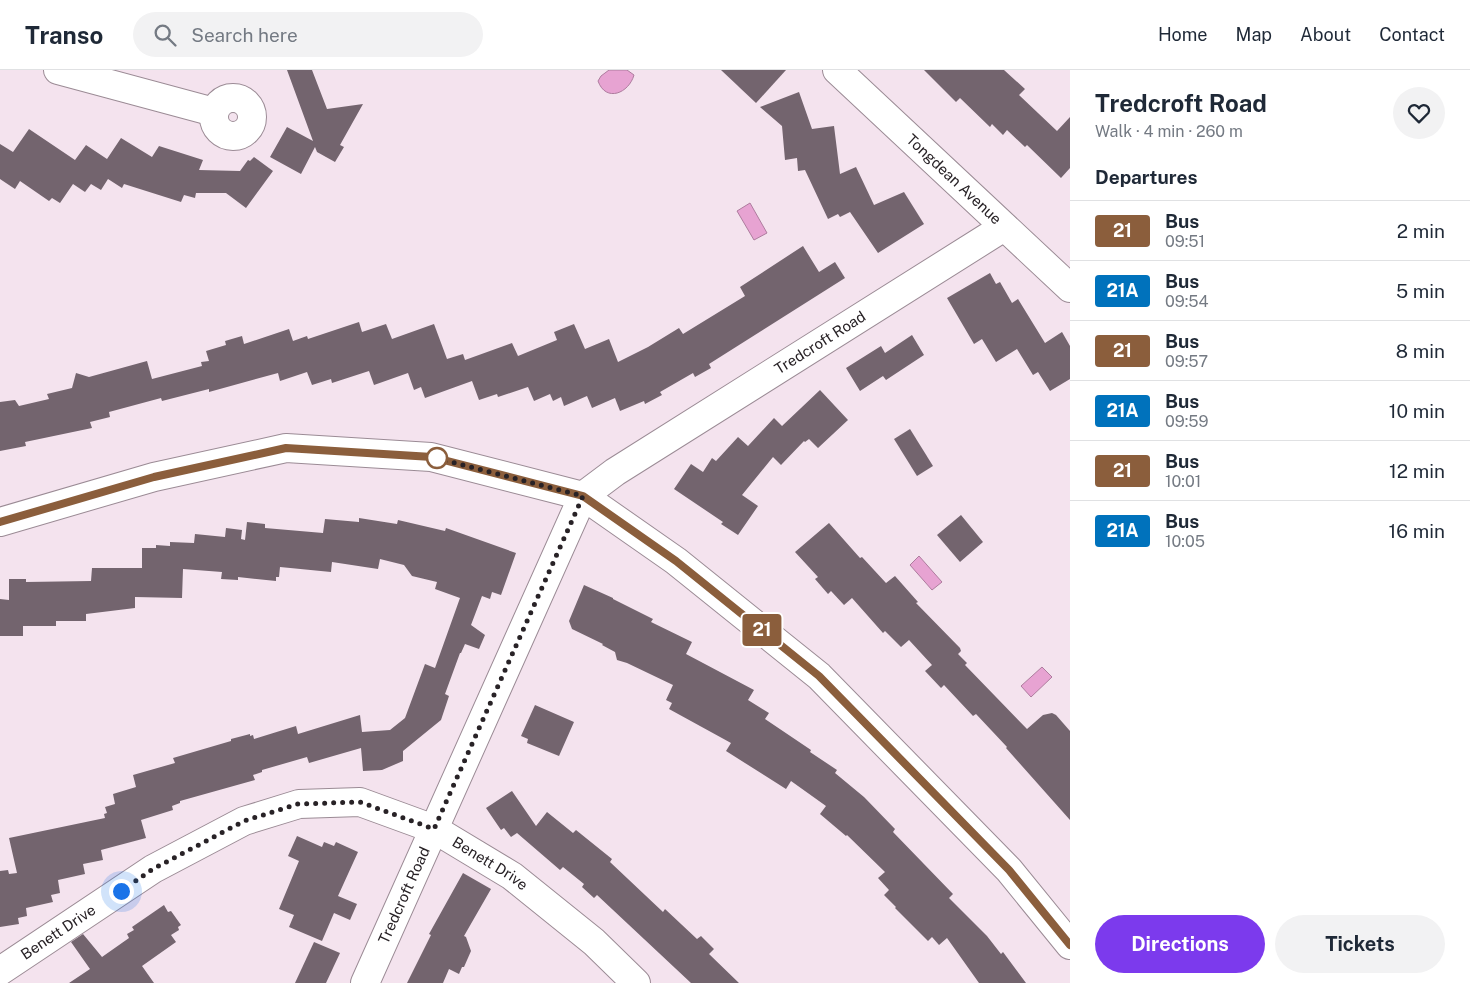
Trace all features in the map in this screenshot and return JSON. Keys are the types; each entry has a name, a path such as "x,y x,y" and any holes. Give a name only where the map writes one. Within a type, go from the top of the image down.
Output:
{"street":[{"path":"58,70 214,112"},
{"name":"Tongdean Avenue","path":"837,70 1070,288"},
{"name":"Tredcroft Road","path":"365,983 583,496 615,472 1004,226"},
{"path":"0,522 154,477 286,448 432,457 583,496 676,561 819,676 1009,870 1070,946"},
{"name":"Benett Drive","path":"0,971 153,869 244,821 298,804 360,802 434,829 512,876 594,942 636,983"}],"shaded area":[{"path":"609,70 627,70 634,75 623,91 612,94 606,92 598,81"},
{"path":"750,203 767,233 754,240 737,211"},
{"path":"919,556 942,582 932,590 910,565"},
{"path":"1042,667 1052,677 1031,697 1021,686"}],"building":[{"path":"287,70 312,70 327,109 363,104 340,145 344,147 335,162 317,152 315,147 301,174 270,157 287,127 313,141"},
{"path":"721,70 786,70 756,103"},
{"path":"924,70 1004,70 1025,89 1019,95 1057,131 1070,117 1070,168 1061,178 1027,145 1025,147 1007,130 1003,135 992,124 990,127 960,98 956,102"},
{"path":"799,92 812,129 834,126 840,174 856,167 874,205 904,192 924,224 878,253 850,212 840,217 838,214 828,219 805,170 798,171 797,158 785,160 782,126 760,107"},
{"path":"29,129 75,160 86,145 107,159 121,138 152,157 159,146 203,160 199,170 240,171 248,160 250,161 254,157 273,171 246,208 226,193 196,193 195,198 184,195 181,202 124,184 122,188 108,179 101,190 91,184 85,192 73,184 60,203 52,198 49,201 20,181 15,189 0,179 0,144 13,152"},
{"path":"803,246 819,272 835,262 845,278 709,364 711,368 695,377 693,373 660,392 662,395 645,404 644,401 620,411 615,398 592,408 587,396 564,406 561,397 553,401 550,394 534,401 528,387 498,397 497,394 479,400 472,381 425,398 421,387 414,390 408,373 374,385 369,371 332,383 331,379 312,385 307,372 280,381 278,373 209,392 209,389 162,401 161,398 109,412 110,417 90,422 92,428 25,442 26,446 0,451 0,402 15,400 19,406 49,399 47,394 72,388 76,373 89,377 147,361 152,379 202,366 201,362 209,361 206,351 226,345 225,341 242,336 244,344 289,329 293,341 307,336 308,339 359,322 362,332 386,324 392,339 434,324 447,359 463,354 465,360 512,343 518,356 557,340 554,332 574,324 585,349 609,339 618,362 648,347 679,328 683,334 745,296 740,287"},
{"path":"990,273 996,284 1000,282 1012,303 1018,299 1045,343 1062,332 1070,346 1070,379 1050,391 1038,372 1033,375 1017,349 996,362 982,339 974,344 947,298"},
{"path":"912,335 924,355 886,380 883,376 860,391 846,368 881,346 885,353"},
{"path":"820,390 848,420 818,448 809,439 804,441 781,465 773,457 742,495 758,506 738,535 721,524 723,522 674,489 691,464 703,472 712,458 716,461 738,437 748,446 774,418 782,426"},
{"path":"910,429 933,466 917,476 894,439"},
{"path":"961,515 983,542 960,562 937,535"},
{"path":"359,518 397,524 398,520 445,531 446,528 516,553 501,595 492,592 490,599 482,596 471,625 485,635 479,649 465,644 460,653 445,694 449,696 441,720 403,751 403,761 382,770 363,771 361,748 309,763 307,757 262,770 262,772 253,775 255,780 180,801 180,803 172,806 173,810 141,820 146,838 101,850 103,860 83,864 85,874 58,880 60,893 51,895 53,902 26,908 27,916 18,918 19,924 0,927 0,871 8,870 9,874 17,873 9,838 105,818 104,814 107,813 105,807 115,804 113,794 136,787 133,775 175,763 173,758 231,741 231,739 250,734 250,736 253,735 254,739 296,726 298,734 360,715 362,732 390,730 405,718 425,664 435,668 460,598 435,589 437,582 412,576 404,565 380,559 378,569 332,562 331,572 280,567 279,577 276,577 276,581 238,577 238,580 221,579 222,572 183,569 182,598 135,597 135,608 86,614 86,621 56,621 56,626 23,626 23,636 0,636 0,599 9,600 9,579 26,579 26,582 91,581 92,568 142,568 142,548 156,548 156,545 170,546 170,542 194,543 195,534 225,537 226,528 242,530 241,539 245,540 247,522 265,524 265,528 323,533 325,519 359,522"},
{"path":"829,523 860,558 862,557 886,583 895,576 918,602 916,603 960,648 961,651 958,654 967,663 965,665 1027,729 1043,715 1052,713 1070,731 1070,820 976,714 973,716 944,685 941,688 925,671 932,665 909,640 901,647 885,631 883,633 852,598 844,605 831,591 828,594 815,579 818,577 795,552"},
{"path":"584,585 653,619 651,622 692,642 686,654 754,690 748,700 769,713 765,719 837,770 835,773 864,797 895,829 893,832 953,894 949,898 987,936 1001,954 1003,952 1026,983 979,983 947,938 939,945 932,937 928,941 895,908 884,895 889,890 878,878 885,872 847,835 820,814 826,806 791,781 786,789 726,751 731,743 669,709 672,703 666,700 673,685 617,660 615,652 572,629 569,621"},
{"path":"535,705 574,722 559,756 527,743 528,739 521,736"},
{"path":"512,791 536,826 547,812 573,833 576,830 612,859 610,862 663,912 665,909 697,939 701,936 714,949 709,954 739,983 691,983 597,895 594,898 582,887 584,884 563,867 560,870 517,833 511,837 504,828 501,830 486,808"},
{"path":"297,836 322,847 324,842 334,846 336,842 358,852 338,896 357,904 350,920 334,913 322,941 289,927 294,915 279,909 299,861 288,856"},
{"path":"463,873 491,889 464,936 471,951 464,967 462,967 459,974 449,969 443,983 407,983 431,935 429,934"},
{"path":"164,905 181,925 178,927 179,930 171,935 176,942 142,966 154,983 69,983 90,969 71,942 83,934 102,957 129,938 127,934 134,930 132,927"},
{"path":"314,942 340,953 326,983 295,983"}],"bus line":[{"name":"21","path":"0,522 154,477 286,448 432,457 583,496 676,561 819,676 1009,870 1070,945"}],"route":[{"path":"121,891 153,869 244,821 298,804 360,802 434,829 583,496 432,457 437,458"}]}
